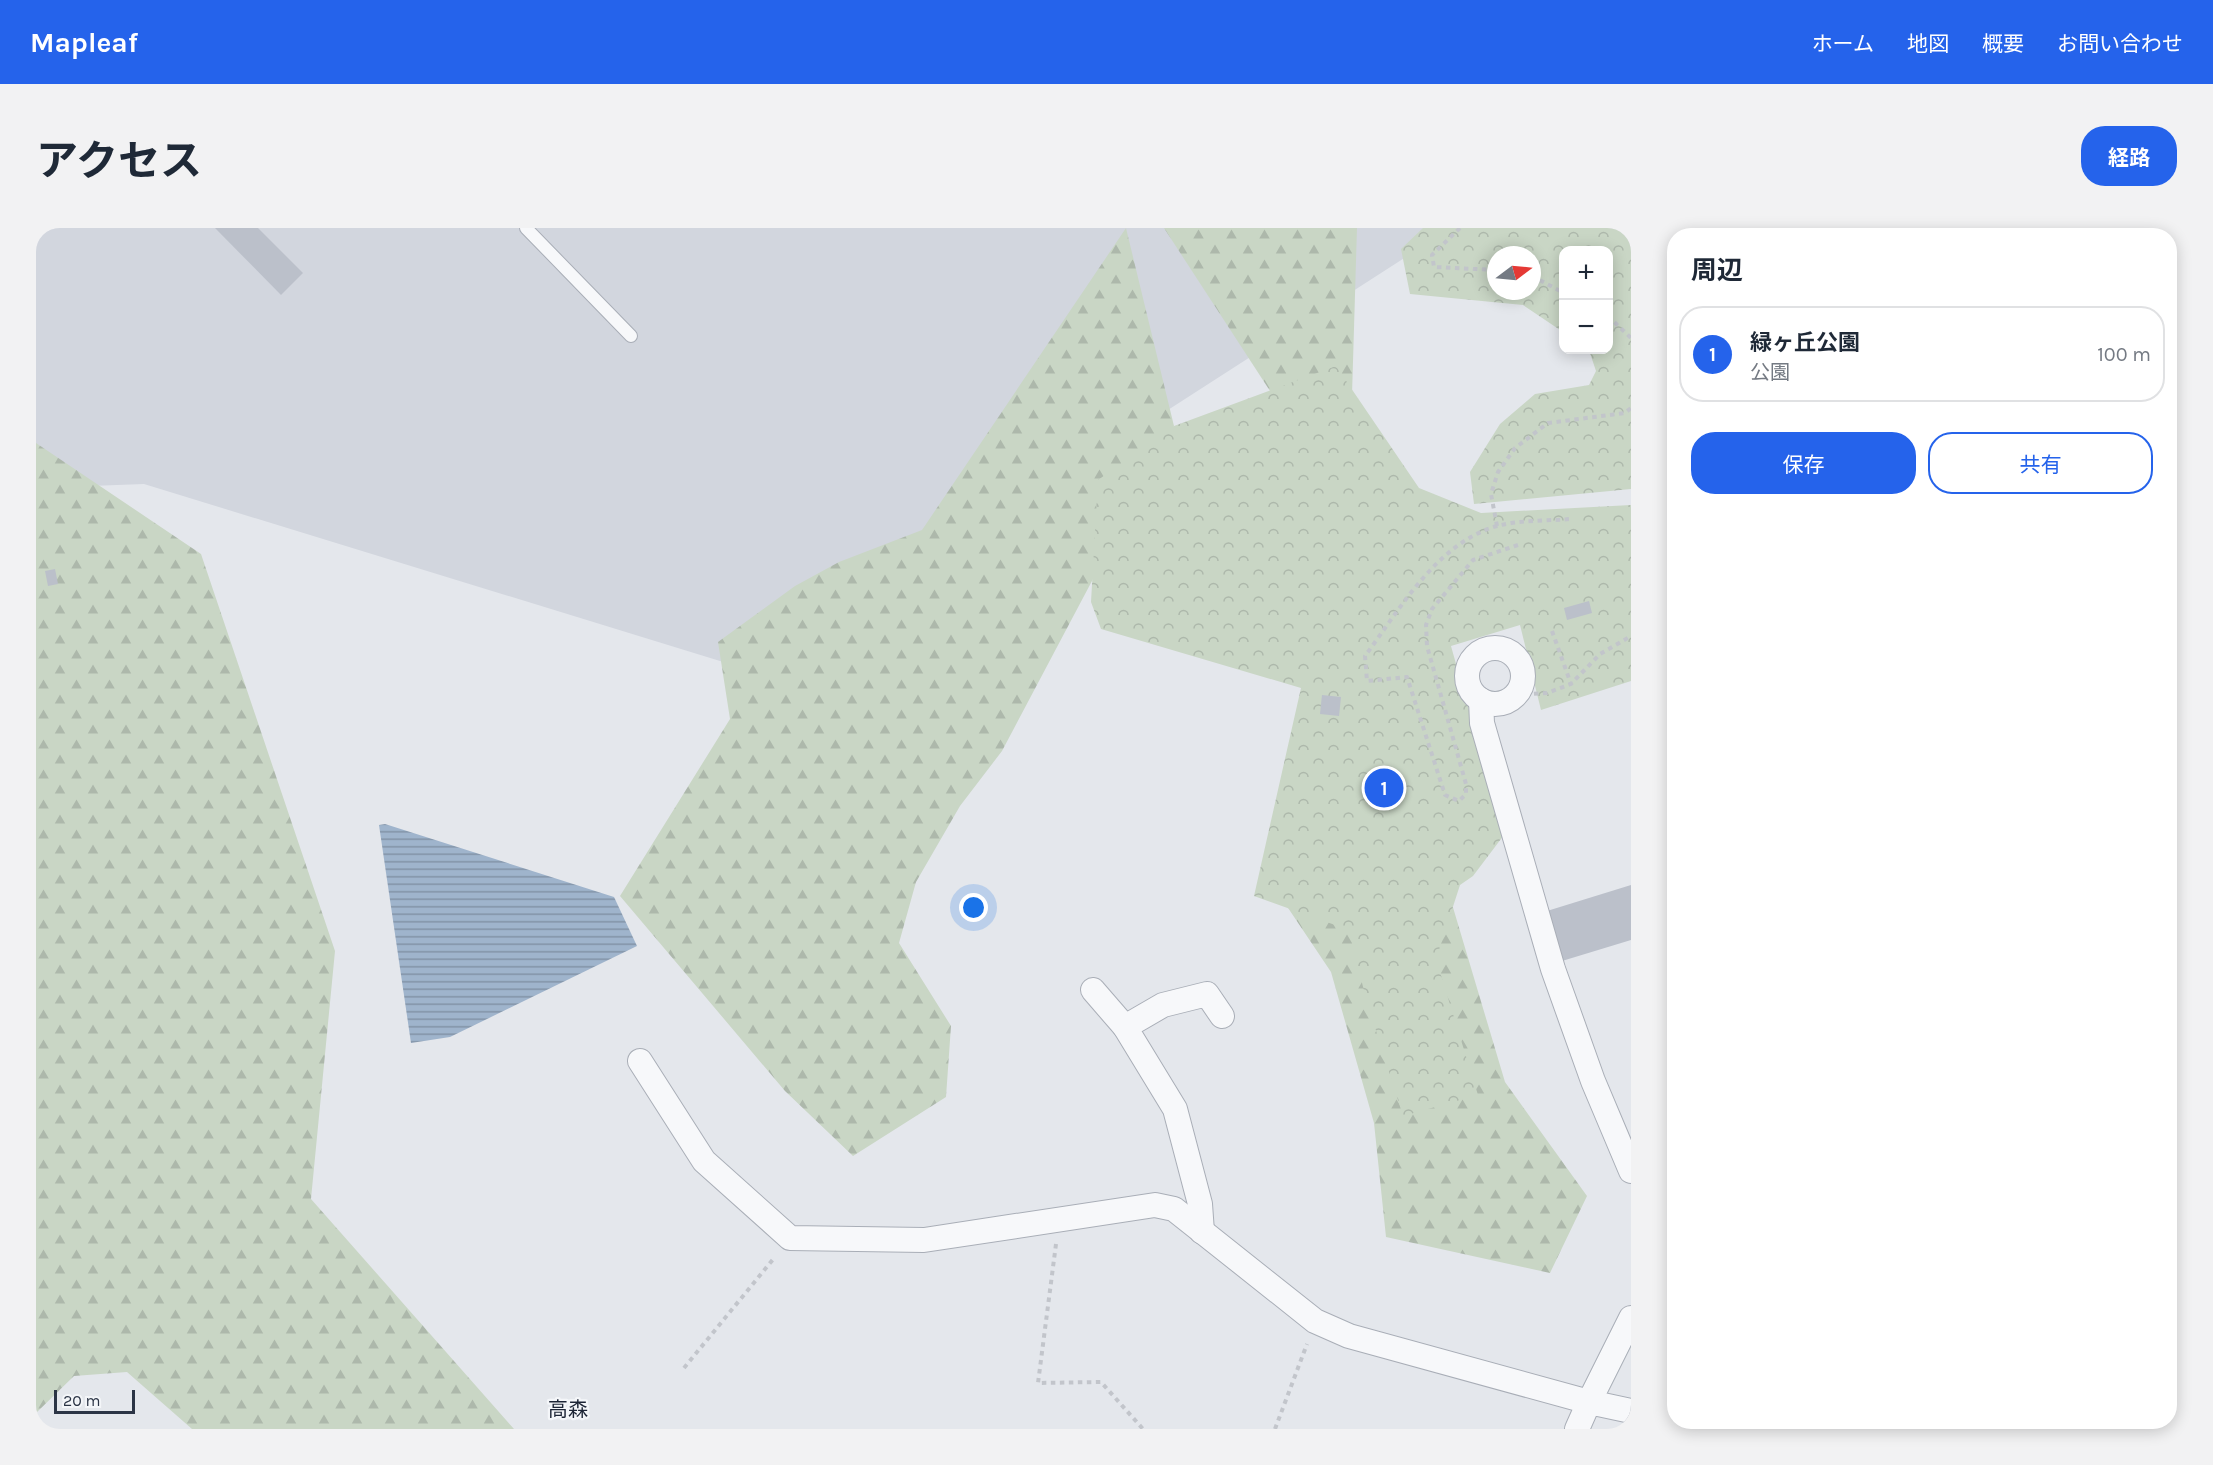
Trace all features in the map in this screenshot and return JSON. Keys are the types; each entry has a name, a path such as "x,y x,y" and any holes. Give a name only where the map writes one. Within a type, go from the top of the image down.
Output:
{"street":[{"path":"1492,647 1502,649 1518,659 1523,677 1516,695 1508,701 1490,704 1481,700 1469,688 1467,670 1476,654 1492,647"},
{"path":"1481,700 1482,723 1553,969 1593,1081 1631,1171"},
{"path":"1093,990 1125,1027 1175,1109 1200,1204 1202,1232"},
{"path":"1125,1027 1163,1005 1207,994 1222,1016"},
{"path":"640,1061 704,1161 790,1238 924,1240 1155,1205 1174,1209 1315,1321 1348,1336 1589,1402 1631,1411"},
{"path":"1577,1429 1631,1318"}],"lane":[{"path":"526,228 631,336"}],"path":[{"path":"1460,228 1432,255 1434,267 1487,270"},
{"path":"1541,281 1559,291"},
{"path":"1613,321 1631,338"},
{"path":"1497,526 1491,494 1498,472 1515,448 1548,423 1626,413 1631,408"},
{"path":"1518,545 1473,560 1432,609 1426,625 1427,646 1466,784 1466,794 1459,801 1445,795 1407,677 1367,681 1365,656 1436,563 1463,540 1497,526 1570,519"},
{"path":"1552,631 1571,684"},
{"path":"1516,695 1548,693 1571,684 1600,654 1631,636"},
{"path":"1059,1219 1038,1383 1101,1382 1143,1429"},
{"path":"684,1368 790,1238"},
{"path":"1275,1429 1315,1321"}],"shaded area":[{"path":"36,228 1451,228 759,673 144,484 36,488"}],"green space":[{"path":"1126,228 1174,426 1002,751 960,806 916,882 899,943 951,1026 946,1097 853,1156 785,1091 620,896 730,719 718,642 795,586 839,562 922,530"},
{"path":"1164,228 1357,228 1350,462 1313,457"},
{"path":"1423,228 1631,228 1631,489 1474,504 1470,472 1500,424 1535,394 1589,385 1596,371 1590,354 1613,354 1613,246 1559,246 1559,329 1523,305 1410,294 1401,249"},
{"path":"1336,366 1419,488 1481,513 1631,505 1631,681 1541,710 1520,625 1451,646 1504,835 1473,876 1460,885 1436,959 1478,1095 1403,1116 1366,999 1349,930 1254,896 1301,688 1101,629 1091,602 1098,480 1174,426"},
{"path":"36,443 201,554 335,951 311,1199 514,1429 192,1429 127,1372 74,1376 36,1413"},
{"path":"1274,887 1449,894 1505,1082 1587,1196 1550,1273 1386,1237 1374,1123 1331,972"}],"water":[{"path":"385,824 614,897 637,946 450,1037 411,1043 379,825"}],"building":[{"path":"215,228 258,228 303,273 281,295"},
{"path":"55,569 58,584 48,586 45,571"},
{"path":"1589,601 1592,613 1567,620 1564,608"},
{"path":"1322,695 1341,697 1339,716 1320,714"},
{"path":"1631,885 1631,940 1562,961 1547,911"}],"place":[{"name":"緑ヶ丘公園","path":"1384,788"}],"district":[{"name":"高森","path":"568,1409"}]}
